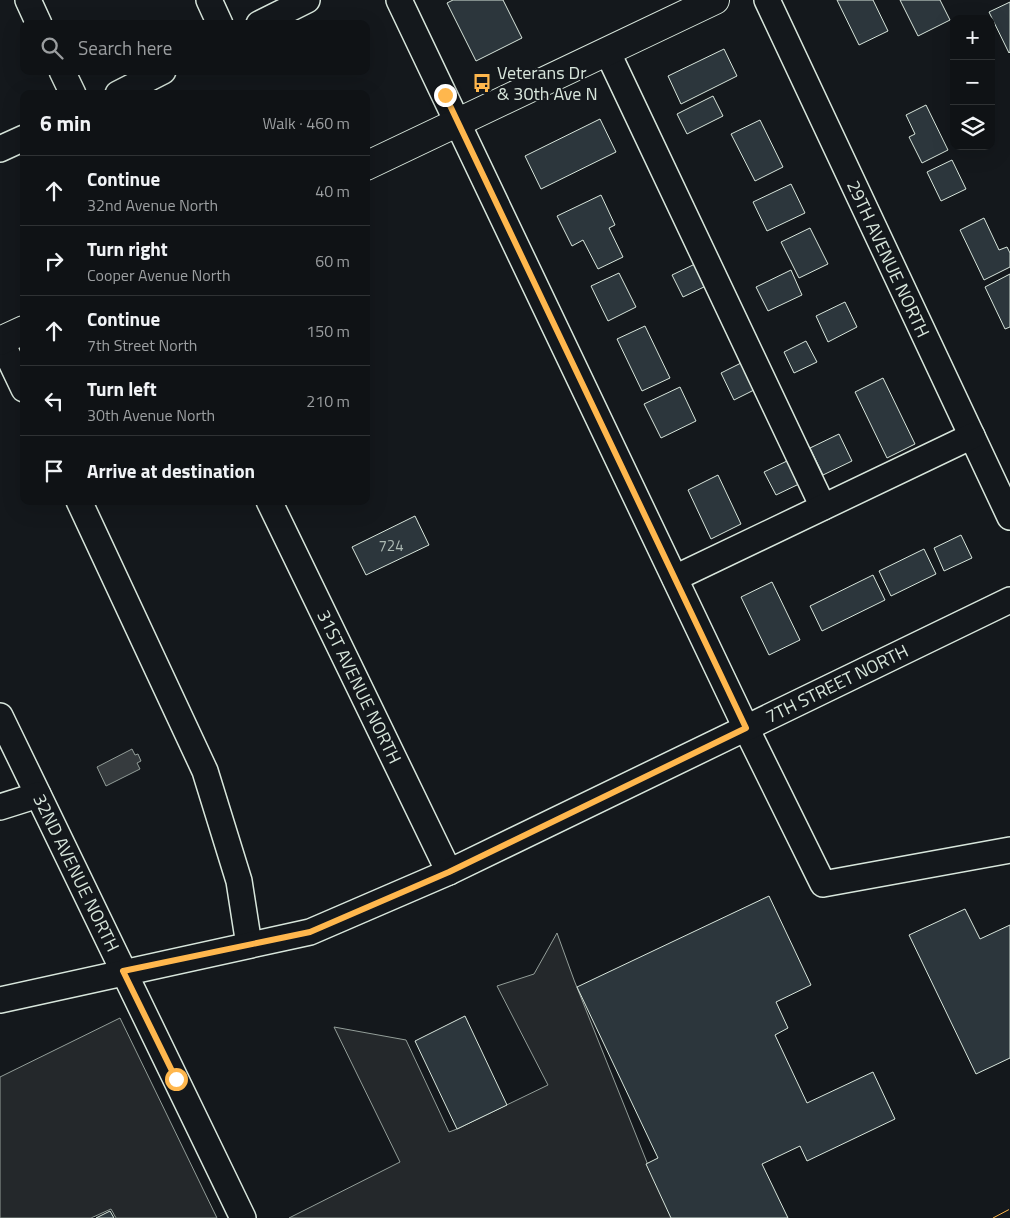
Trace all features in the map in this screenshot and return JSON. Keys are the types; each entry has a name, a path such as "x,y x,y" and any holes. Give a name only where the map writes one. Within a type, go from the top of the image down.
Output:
{"main road":[{"path":"370,164 715,0"}],"street":[{"path":"28,0 37,20"},
{"path":"209,0 218,20"},
{"path":"267,20 307,0"},
{"path":"400,0 746,728 823,884 1010,850"},
{"name":"29TH AVENUE NORTH","path":"767,0 1010,517"},
{"path":"607,51 824,507"},
{"path":"64,75 71,90"},
{"path":"126,90 155,75"},
{"path":"0,148 20,140"},
{"path":"8,337 20,376"},
{"path":"675,578 972,436"},
{"path":"81,505 205,771 238,881 249,945"},
{"name":"31ST AVENUE NORTH","path":"271,505 449,872"},
{"name":"7TH STREET NORTH","path":"0,1000 123,971 310,932 449,872 1010,600"},
{"name":"32ND AVENUE NORTH","path":"0,716 243,1218"},
{"path":"0,807 38,795"}],"shaded area":[{"path":"132,749 135,755 138,754 141,761 137,763 140,769 106,786 97,767"},
{"path":"557,933 648,1165 674,1218 289,1218 400,1162 334,1027 406,1040 449,1132 457,1129 548,1085 497,986 534,974"},
{"path":"120,1018 217,1218 116,1218 111,1209 91,1218 0,1218 0,1077"}],"building":[{"path":"453,0 503,0 522,38 476,61 447,3"},
{"path":"837,0 873,0 888,31 859,45"},
{"path":"900,0 940,0 950,20 918,36"},
{"path":"1010,2 1009,53 995,24 995,15 990,15 989,12"},
{"path":"724,49 737,76 681,104 668,76"},
{"path":"713,96 723,116 687,134 677,114"},
{"path":"926,105 948,150 922,163 909,137 915,134 906,115"},
{"path":"600,119 616,152 541,189 525,156"},
{"path":"760,120 783,167 755,181 731,134"},
{"path":"952,160 966,189 941,201 927,172"},
{"path":"791,184 805,213 767,231 753,202"},
{"path":"601,195 615,225 609,228 623,257 598,269 583,240 572,246 557,216"},
{"path":"984,218 999,250 1007,247 1010,253 1010,267 984,280 960,230"},
{"path":"810,228 828,264 799,278 781,242"},
{"path":"695,264 706,286 683,297 672,275"},
{"path":"791,270 802,295 768,311 756,287"},
{"path":"619,273 636,307 608,321 591,286"},
{"path":"1010,274 1010,327 1005,329 985,287"},
{"path":"845,302 857,327 828,342 816,316"},
{"path":"645,326 670,378 642,391 617,339"},
{"path":"806,341 817,362 794,373 784,352"},
{"path":"743,362 756,389 734,400 721,373"},
{"path":"883,378 915,444 887,458 855,392"},
{"path":"680,387 696,421 661,438 644,404"},
{"path":"839,434 852,461 823,475 810,448"},
{"path":"787,461 799,484 776,495 764,472"},
{"path":"718,475 741,524 711,539 688,490"},
{"path":"415,516 429,545 366,575 352,547"},
{"path":"961,535 972,558 944,571 934,548"},
{"path":"924,549 936,574 891,596 879,571"},
{"path":"873,575 885,600 822,631 810,606"},
{"path":"772,582 800,640 769,655 741,597"},
{"path":"769,896 811,985 776,1002 788,1028 775,1035 807,1103 873,1072 895,1119 807,1161 800,1146 762,1164 788,1218 671,1218 646,1164 658,1158 577,987"},
{"path":"965,909 980,939 1010,925 1010,1058 976,1074 909,935"},
{"path":"465,1016 507,1105 457,1129 415,1041"},
{"path":"110,1211 114,1218 96,1218"}],"power":[{"path":"993,1218 1010,1209"}],"place":[{"name":"Veterans Dr & 30th Ave N","path":"482,83"}],"route":[{"path":"176,1079 123,971 310,932 449,872 746,728 445,95"}]}
